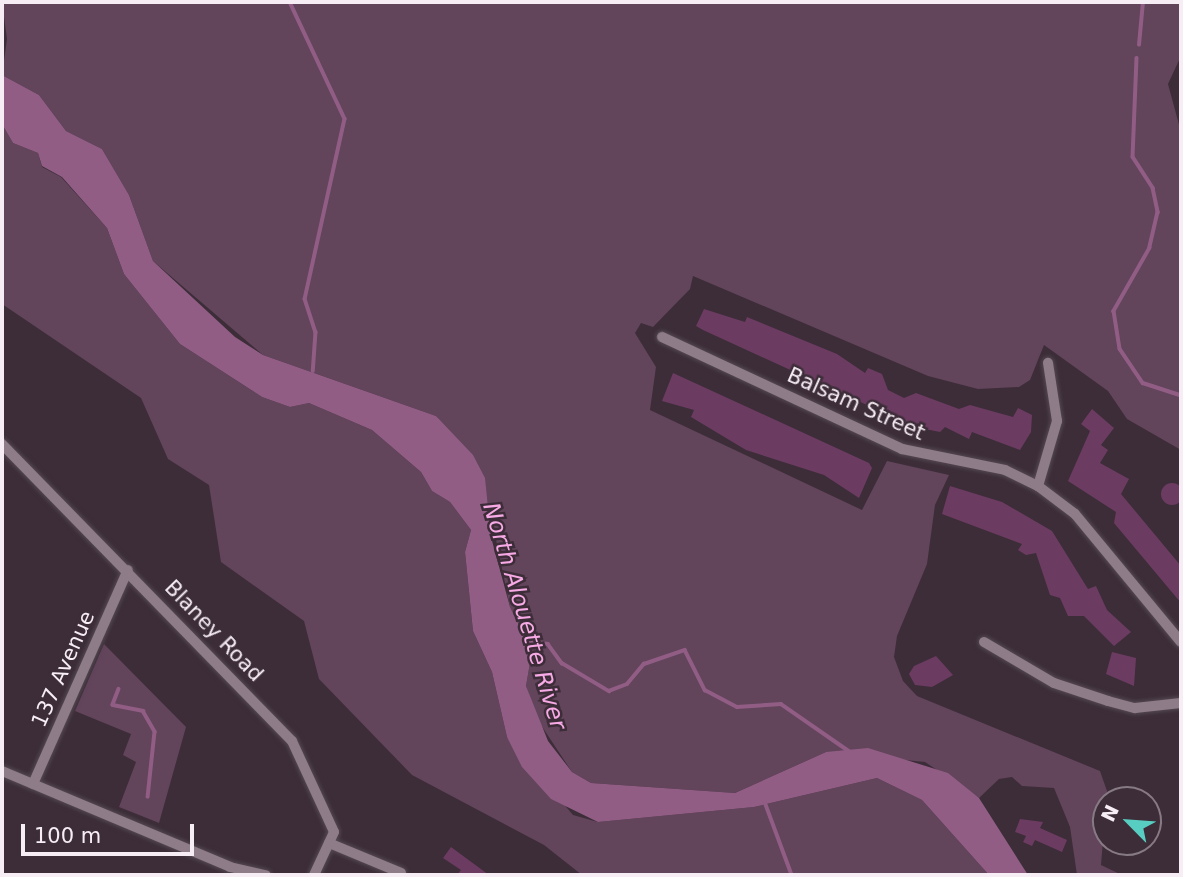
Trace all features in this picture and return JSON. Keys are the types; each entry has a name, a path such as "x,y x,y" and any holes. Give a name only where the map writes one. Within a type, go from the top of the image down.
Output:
{"street":[{"name":"Balsam Street","path":"662,337 902,449 1005,470 1038,486 1091,531 1181,642"},
{"path":"1038,486 1057,421 1048,362"},
{"name":"Blaney Road","path":"2,444 128,570 292,741 330,816 329,843 314,875"},
{"name":"137 Avenue","path":"33,784 128,570"},
{"path":"984,642 1032,672 1108,701 1135,708 1181,703"},
{"path":"2,771 230,867 266,875"},
{"path":"329,843 401,873"}],"shaded area":[{"path":"2,2 1181,2 1181,56 1168,84 1181,132 1181,450 1127,419 1108,391 1044,345 1030,380 1019,387 978,389 928,376 693,276 690,289 653,327 641,323 635,333 656,367 650,410 862,510 887,461 949,475 935,505 927,564 897,636 894,657 903,681 917,696 1100,771 1105,786 1092,786 1092,856 1102,856 1101,865 1122,875 1077,875 1070,827 1054,788 1022,786 1012,777 999,779 979,798 925,762 826,752 735,793 591,783 572,772 537,719 526,686 532,651 510,607 489,506 453,437 436,416 263,355 153,261 129,195 102,149 66,131 39,95 2,75 7,39"},
{"path":"2,75 39,95 66,131 102,149 129,195 153,261 235,337 263,355 436,416 473,455 485,478 491,537 510,607 532,651 526,686 548,741 572,772 591,783 735,793 826,752 868,748 948,773 979,798 1028,875 989,875 922,800 877,778 754,807 598,822 551,799 522,767 507,737 492,672 473,631 465,552 471,530 450,502 432,491 421,472 372,430 309,403 290,407 262,397 180,344 124,274 107,228 62,177 42,166 38,153 13,143 2,124"},
{"path":"2,124 13,143 38,153 42,167 61,177 107,228 124,274 180,344 262,397 290,407 309,403 372,430 421,472 432,491 450,502 471,530 465,552 473,631 492,672 507,737 573,815 598,822 754,807 877,778 922,800 989,875 582,875 544,845 412,775 319,679 304,621 221,562 209,485 168,459 141,398 2,304"},
{"path":"104,644 186,727 159,823 119,807 136,762 123,755 131,734 75,711"}],"building":[{"path":"704,309 745,322 747,317 837,354 865,373 868,368 882,374 888,390 904,398 916,393 959,409 970,405 1013,417 1018,408 1032,415 1031,432 1020,450 972,432 969,439 945,427 940,432 915,427 703,330 696,326"},
{"path":"673,373 869,463 872,468 859,498 824,475 746,450 691,417 694,410 662,401"},
{"path":"1092,409 1114,428 1101,445 1108,450 1100,463 1129,479 1121,494 1181,566 1181,603 1114,523 1116,512 1068,481 1090,431 1081,424"},
{"path":"1172,483 1180,486 1183,494 1180,502 1172,505 1164,502 1161,494 1164,486"},
{"path":"950,486 1002,502 1052,531 1088,589 1096,586 1107,610 1131,632 1114,646 1084,616 1068,616 1060,598 1050,595 1036,553 1026,555 1018,550 1022,544 942,514"},
{"path":"1112,652 1136,658 1134,686 1106,674"},
{"path":"936,656 953,675 932,687 915,685 909,674 914,666"},
{"path":"1020,819 1043,822 1040,828 1067,840 1062,852 1035,840 1032,846 1023,842 1026,836 1015,832"},
{"path":"451,847 489,875 457,875 461,870 443,858"}],"waterway":[{"path":"290,2 345,119 305,299 316,332 313,371"},
{"path":"1139,45 1143,2"},
{"path":"1137,58 1133,157 1153,188 1158,212 1150,248 1114,311 1120,349 1143,383 1181,395"},
{"name":"North Alouette River","path":"525,641 548,644 562,663 609,691 627,684 644,664 685,650 705,690 737,707 781,704 849,751"},
{"path":"119,689 113,705 143,711 155,732 148,797"},
{"path":"765,802 792,875"}]}
